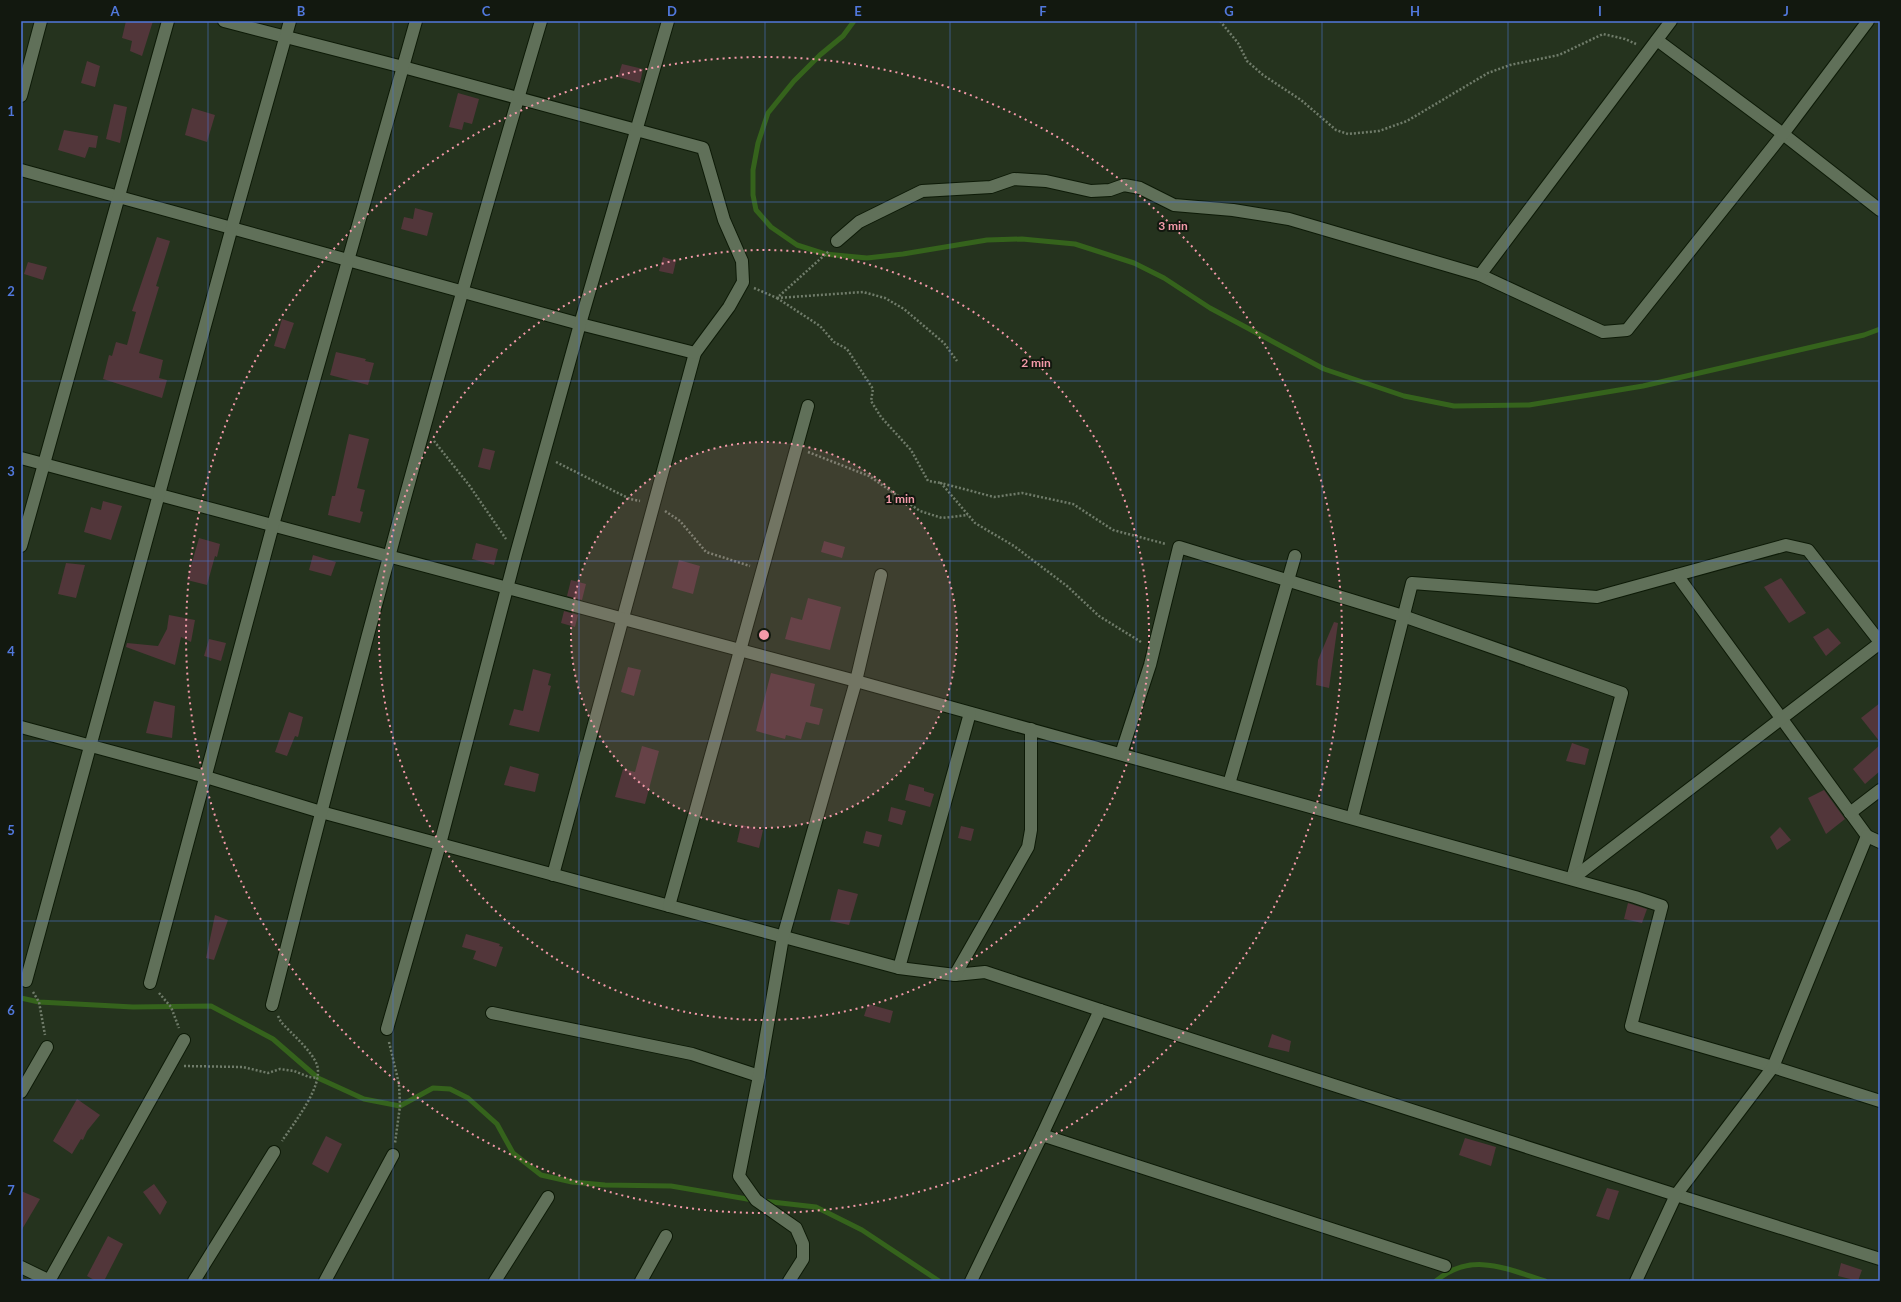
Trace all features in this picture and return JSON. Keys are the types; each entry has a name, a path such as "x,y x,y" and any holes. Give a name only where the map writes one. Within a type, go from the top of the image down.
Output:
{"street":[{"path":"21,96 41,21"},
{"path":"21,546 168,21"},
{"path":"224,21 403,67 703,148 724,220 742,261 743,282 729,307 695,353 653,504 624,619 553,875"},
{"path":"26,981 158,495 290,21"},
{"path":"150,983 273,525 416,21"},
{"path":"272,1005 320,812 424,428 462,291 541,21"},
{"path":"386,1030 440,844 516,554 580,324 668,21"},
{"path":"1480,275 1671,21"},
{"path":"837,241 859,222 922,191 991,187 1014,179 1046,181 1091,191 1110,190 1124,185 1140,188 1174,205 1232,210 1289,220 1480,275 1603,332 1627,330 1783,134 1868,21"},
{"path":"1657,40 1783,134 1880,210"},
{"path":"21,170 580,324 695,353"},
{"path":"669,906 808,406"},
{"path":"21,458 970,712 1572,879 1662,906 1631,1026 1773,1067 1880,1101"},
{"path":"1352,818 1412,583 1597,597 1786,545 1808,550 1880,642 1572,879"},
{"path":"1121,754 1150,665 1179,547 1403,616 1622,693 1572,879"},
{"path":"1229,784 1295,556"},
{"path":"789,1281 803,1259 803,1244 796,1228 756,1200 739,1176 759,1076 783,937 856,681 881,575"},
{"path":"1677,575 1867,836 1880,842"},
{"path":"899,968 970,712"},
{"path":"21,727 206,777 320,812 899,968 955,975 985,972 1676,1195 1880,1259"},
{"path":"955,975 1028,847 1031,830 1031,730"},
{"path":"1850,813 1877,794"},
{"path":"1636,1281 1676,1195 1773,1067 1867,836"},
{"path":"971,1281 1042,1135 1100,1010"},
{"path":"492,1013 692,1054 759,1076"},
{"path":"21,1267 50,1281 184,1040"},
{"path":"21,1092 47,1047"},
{"path":"1042,1135 1445,1266"},
{"path":"194,1281 274,1152"},
{"path":"325,1281 393,1155"},
{"path":"495,1281 548,1197"},
{"path":"644,1280 666,1236"}],"path":[{"path":"1220,21 1238,43 1247,61 1263,76 1301,100 1336,130 1348,134 1379,131 1407,121 1488,73 1510,65 1559,55 1603,34 1625,39 1635,44 1657,40"},
{"path":"777,298 817,262"},
{"path":"743,282 762,293 777,298 820,326 834,342 847,350 873,389 871,401 880,417 911,450 928,481 994,497 1022,493 1073,504 1113,530 1179,547"},
{"path":"777,298 862,292 885,298 904,308 944,343 957,361"},
{"path":"424,428 469,485 516,554"},
{"path":"797,448 869,476 920,511 942,518 969,515"},
{"path":"544,455 630,499 653,504 680,521 706,552 762,570"},
{"path":"941,483 975,523 1014,546 1067,586 1099,616 1141,640 1150,665"},
{"path":"26,981 39,1002 47,1047"},
{"path":"150,983 171,1007 184,1040"},
{"path":"272,1005 281,1022 311,1055 317,1064 318,1078 312,1092 274,1152"},
{"path":"386,1030 399,1084 400,1106 393,1155"},
{"path":"170,1065 243,1067 268,1073 280,1069 294,1071 309,1077 318,1078"}],"building":[{"path":"126,21 153,21 142,56 130,51 132,41 122,38"},
{"path":"87,61 100,66 95,87 81,83"},
{"path":"622,64 643,69 640,83 618,77"},
{"path":"458,93 479,99 472,124 464,122 462,130 449,127"},
{"path":"114,104 127,107 120,143 106,139"},
{"path":"192,108 215,115 207,142 185,135"},
{"path":"64,130 98,136 96,148 89,147 85,158 58,150"},
{"path":"415,208 433,213 427,236 401,229 404,217 413,219"},
{"path":"157,237 170,241 156,286 159,287 139,353 163,360 159,378 167,380 162,398 103,379 109,355 112,356 116,342 127,345 136,312 132,311"},
{"path":"663,257 676,261 673,274 659,271"},
{"path":"28,262 47,267 43,280 24,274"},
{"path":"282,319 294,323 285,349 274,346"},
{"path":"336,352 366,359 365,361 374,363 368,385 330,375"},
{"path":"349,434 369,439 357,488 365,490 360,511 363,512 360,523 328,515 332,496 335,496"},
{"path":"483,448 495,451 490,470 478,467"},
{"path":"103,501 122,506 111,540 84,532 91,507 101,510"},
{"path":"199,538 220,544 207,585 187,580"},
{"path":"824,541 845,547 842,558 821,552"},
{"path":"476,543 498,549 494,565 472,559"},
{"path":"313,555 336,562 331,576 309,570"},
{"path":"679,560 700,566 693,594 672,588"},
{"path":"66,563 85,565 76,598 58,594"},
{"path":"1781,578 1806,613 1789,623 1764,587"},
{"path":"571,580 586,584 582,600 567,596"},
{"path":"808,598 841,607 830,650 785,639 791,617 802,620"},
{"path":"564,611 578,615 575,627 561,623"},
{"path":"169,615 195,620 191,642 181,637 175,665 126,647 127,643 158,646 167,629"},
{"path":"1334,622 1338,623 1329,688 1316,685 1318,660"},
{"path":"1828,628 1841,643 1826,656 1813,637"},
{"path":"209,639 226,643 221,661 204,656"},
{"path":"628,667 641,670 634,696 621,692"},
{"path":"533,669 551,674 548,685 551,686 539,732 509,725 514,709 523,711"},
{"path":"771,673 815,684 810,706 823,709 819,725 806,722 801,739 786,735 785,739 756,731"},
{"path":"154,701 175,706 172,738 146,733"},
{"path":"1880,703 1880,742 1861,718"},
{"path":"289,712 303,717 298,737 295,736 287,756 275,752"},
{"path":"1572,743 1589,749 1585,765 1566,761"},
{"path":"1880,745 1880,771 1865,784 1853,769"},
{"path":"642,746 659,751 645,804 615,797 623,769 635,772"},
{"path":"510,766 539,774 535,792 504,785"},
{"path":"909,784 924,788 924,791 934,794 930,807 905,800"},
{"path":"1824,790 1845,819 1826,834 1808,798"},
{"path":"891,807 906,811 902,825 888,821"},
{"path":"741,825 763,830 759,848 737,842"},
{"path":"961,826 974,829 971,841 958,838"},
{"path":"1780,827 1791,840 1777,850 1770,837"},
{"path":"866,831 882,835 879,847 863,843"},
{"path":"838,889 858,894 849,925 830,921"},
{"path":"1628,903 1647,909 1642,923 1624,919"},
{"path":"215,915 228,920 214,960 206,958"},
{"path":"466,934 500,944 499,946 503,947 496,967 473,959 476,951 462,947"},
{"path":"868,1004 893,1011 890,1023 864,1016"},
{"path":"1272,1034 1291,1041 1289,1052 1268,1047"},
{"path":"77,1099 100,1115 87,1131 83,1140 81,1139 72,1154 53,1141"},
{"path":"326,1136 342,1144 328,1173 312,1164"},
{"path":"1465,1138 1496,1147 1491,1166 1459,1155"},
{"path":"154,1184 167,1202 160,1215 143,1192"},
{"path":"1607,1188 1619,1191 1609,1220 1596,1216"},
{"path":"21,1191 40,1199 21,1231"},
{"path":"108,1236 123,1244 104,1281 96,1281 87,1276"},
{"path":"1841,1263 1862,1270 1858,1281 1838,1276"}],"waterway":[{"path":"854,21 843,36 820,55 794,81 768,113 758,143 753,170 753,195 756,210 771,227 797,245 825,254 867,258 903,254 987,240 1022,239 1075,244 1134,263 1164,278 1210,308 1324,369 1404,396 1454,406 1529,405 1643,386 1864,335 1880,329"},
{"path":"21,998 39,1002 133,1007 211,1006 273,1039 318,1078 364,1099 400,1106 433,1088 450,1089 468,1098 497,1124 513,1153 541,1175 572,1182 605,1185 671,1186 753,1200"},
{"path":"763,1201 816,1207 862,1230 939,1281"},
{"path":"1436,1281 1449,1272 1462,1267 1476,1265 1489,1265 1503,1268 1545,1281"}]}
